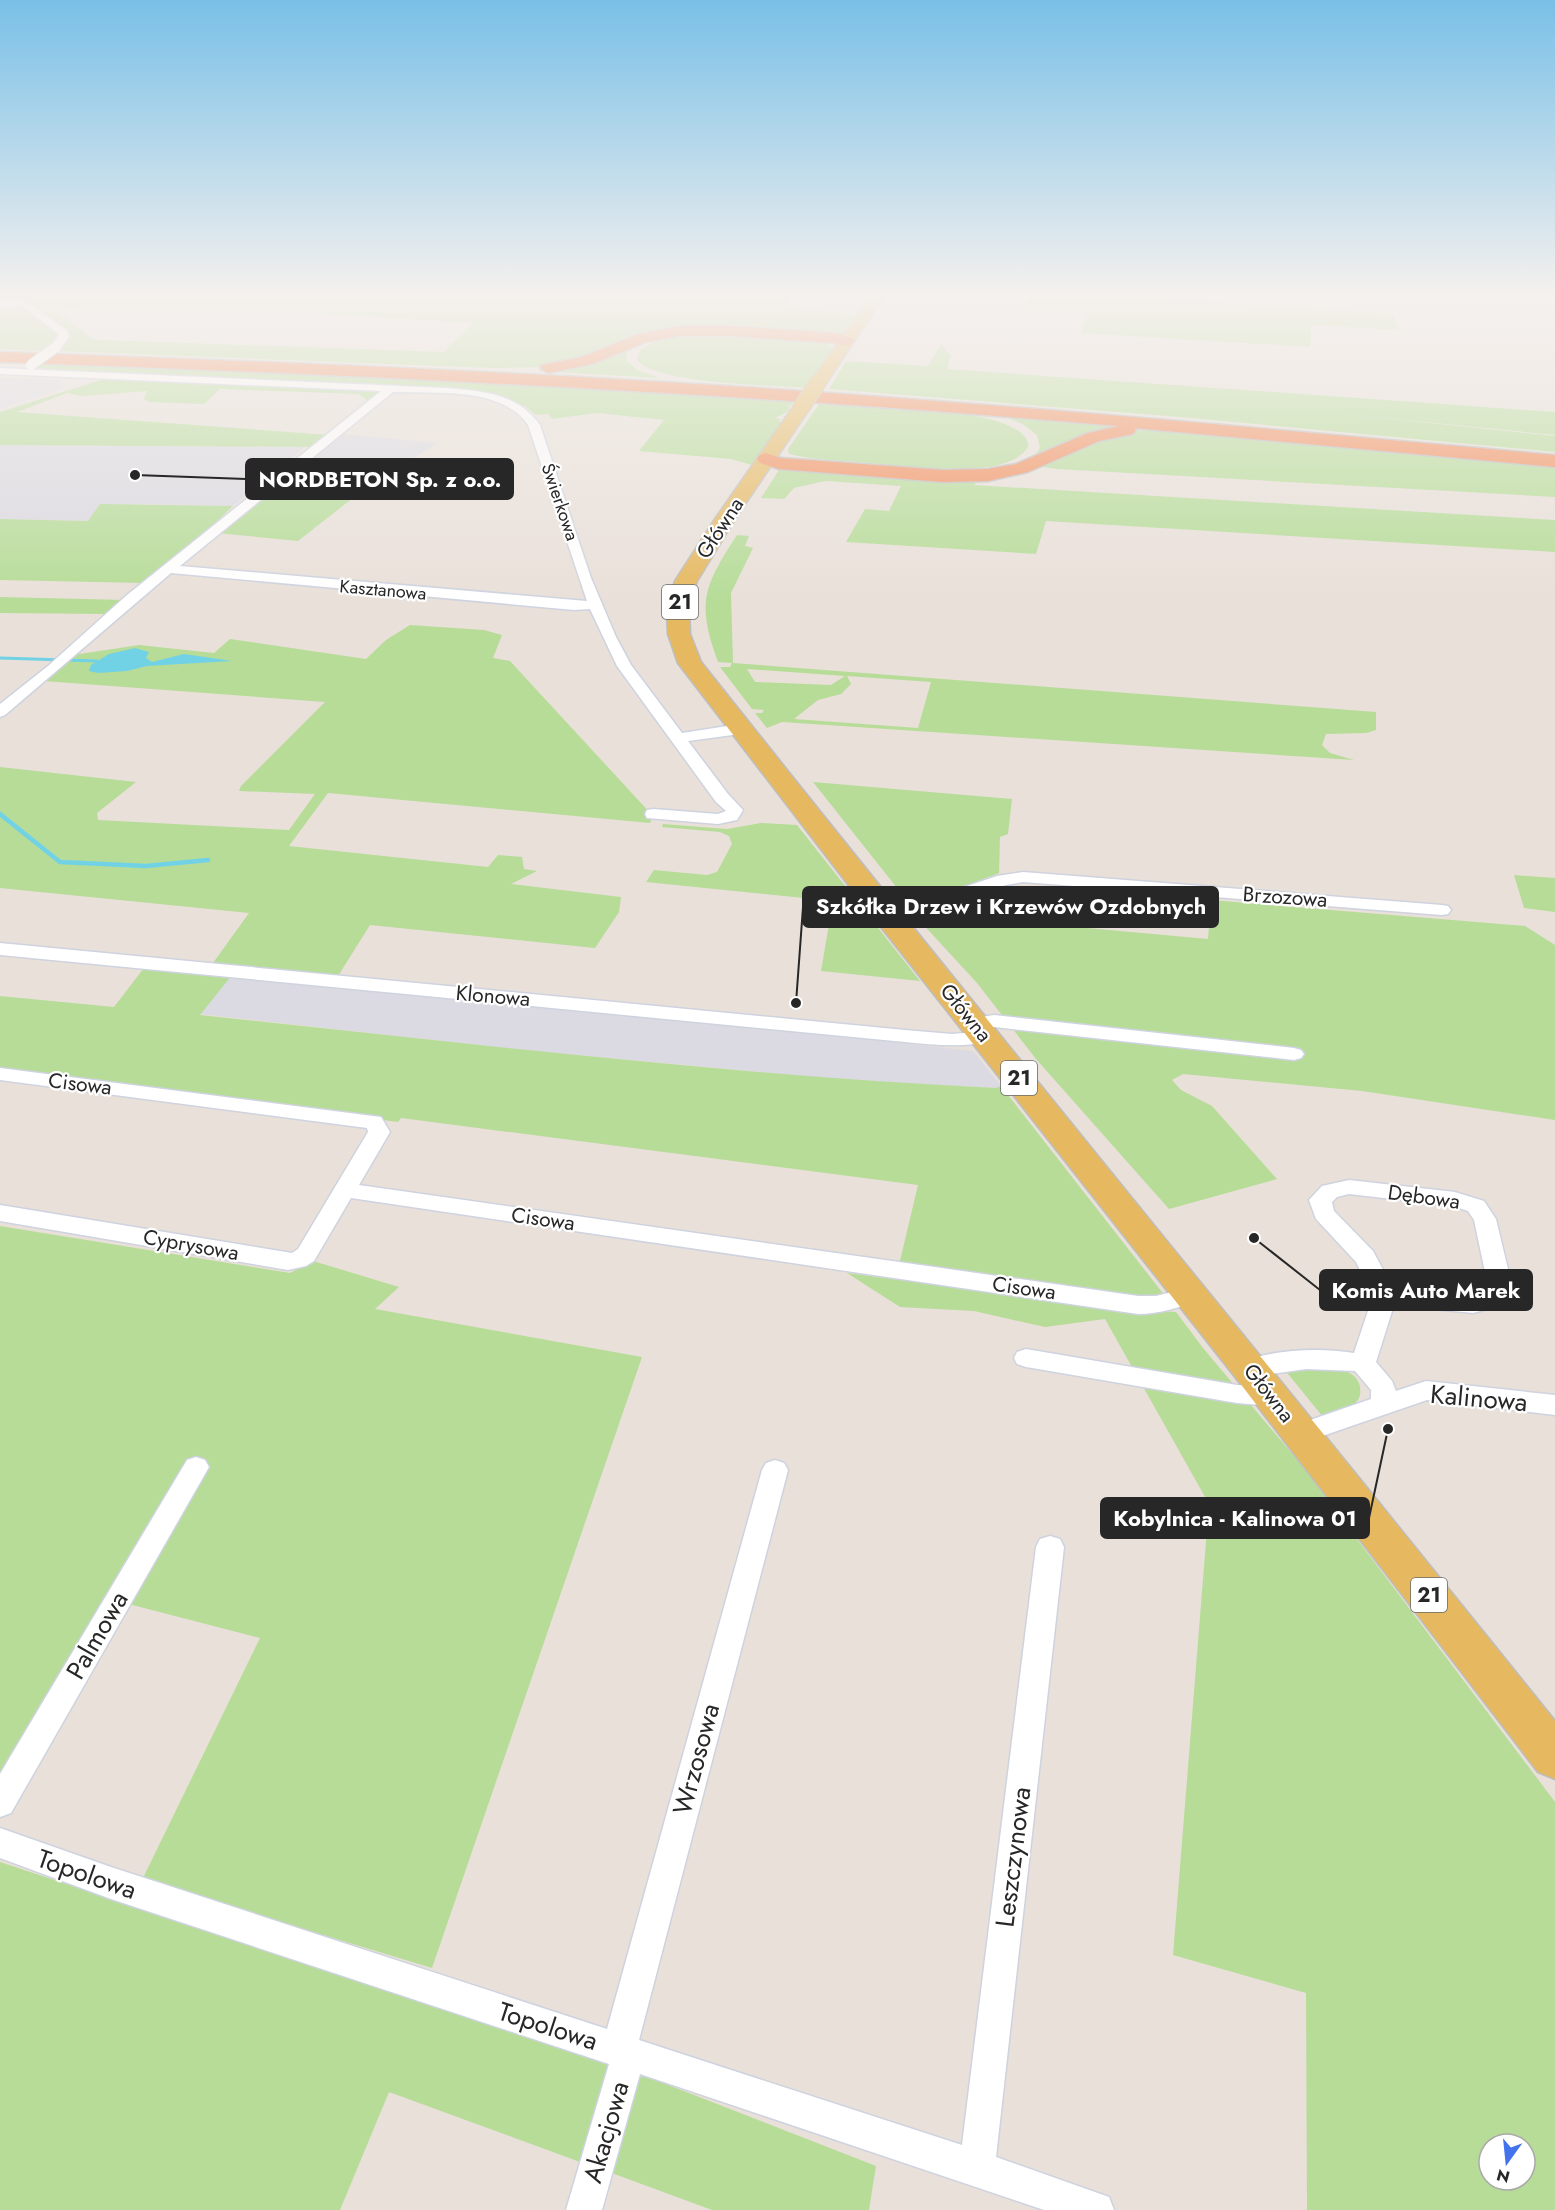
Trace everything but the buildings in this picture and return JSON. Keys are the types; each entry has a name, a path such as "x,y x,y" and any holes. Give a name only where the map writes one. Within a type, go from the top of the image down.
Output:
{"highway":[{"path":"804,397 944,406 1555,461"},
{"path":"886,397 1102,413 1555,454"},
{"path":"766,459 782,457 927,470 972,470 1017,461 1030,453 1032,438 1006,420 944,406"},
{"path":"766,459 779,463 928,475 974,476 1021,468 1094,437 1118,431 1158,428 1268,434"}],"main road":[{"name":"Główna","path":"808,397 686,581 678,608 679,634 690,663 880,907 1302,1433 1555,1757"}],"street":[{"path":"0,712 53,669 132,598 380,397"},
{"name":"Świerkowa","path":"489,397 518,407 529,416 612,645 624,666 722,798 735,810 731,816 718,819 653,813"},
{"name":"Kasztanowa","path":"170,569 419,593 574,606 596,605"},
{"path":"678,738 740,729"},
{"name":"Brzozowa","path":"880,907 952,897 1003,880 1023,877 1442,910"},
{"name":"Klonowa","path":"0,948 952,1040 980,1030"},
{"path":"980,1030 994,1021 1294,1054"},
{"name":"Cisowa","path":"0,1074 373,1122 378,1126 379,1132 344,1190 1138,1305 1156,1305 1192,1295"},
{"name":"Dębowa","path":"1348,1187 1455,1198 1476,1206 1485,1220 1500,1286 1495,1299 1473,1304 1385,1296 1365,1257 1324,1214 1320,1200 1330,1191 1348,1187"},
{"name":"Cyprysowa","path":"0,1213 288,1262 306,1255 344,1190"},
{"path":"1363,1363 1385,1296"},
{"path":"1026,1358 1237,1394 1302,1358 1336,1358 1363,1363 1383,1388 1384,1404"},
{"name":"Kalinowa","path":"1302,1433 1426,1390 1555,1405"},
{"name":"Palmowa","path":"0,1803 196,1467"},
{"name":"Wrzosowa","path":"624,2052 775,1470"},
{"name":"Leszczynowa","path":"976,2168 1050,1547"},
{"name":"Topolowa","path":"0,1844 111,1883 976,2168 1096,2210"},
{"name":"Akacjowa","path":"584,2210 624,2052"}],"shaded area":[{"path":"0,397 36,397 0,409"},
{"path":"342,434 438,443 372,483 294,472"},
{"path":"0,445 305,447 233,506 134,504 88,521 0,519"},
{"path":"232,975 566,1007 973,1051 1001,1086 996,1088 857,1081 523,1050 200,1014"}],"green space":[{"path":"47,397 56,397 17,412 329,435 315,447 0,445 0,412"},
{"path":"145,397 211,397 204,404 149,402"},
{"path":"363,397 374,397 370,402"},
{"path":"501,397 744,397 797,400 789,407 789,411 775,418 781,419 779,421 782,423 752,465 731,459 639,451 664,420 597,413 552,419 548,414 536,415 525,406"},
{"path":"931,397 1345,397 1555,412 1555,435 1345,414 1555,436 1555,452 1180,417"},
{"path":"821,401 901,406 973,415 1002,423 1022,433 1028,447 1017,458 999,465 954,469 828,460 789,454 788,449"},
{"path":"1002,416 1147,426 1131,428 1020,466 979,473 933,472 991,470 1020,463 1032,457 1040,448 1037,435 1021,423"},
{"path":"1143,430 1181,431 1555,465 1555,497 1036,466 1110,435"},
{"path":"786,468 977,482 974,485 1555,520 1555,552 1046,521 1036,554 846,542 865,509 889,511 901,486 825,481 794,488 784,499 761,498 779,470"},
{"path":"294,472 372,483 298,541 217,533"},
{"path":"100,504 233,506 184,552 144,583 0,580 0,519 88,521"},
{"path":"737,535 749,536 745,546 753,548 731,593 733,663 1376,712 1376,730 1366,733 1326,734 1322,745 1330,753 1354,760 782,722 767,728 755,713 762,713 764,710 752,709 720,667 730,667 732,663 718,662 707,624 707,595 711,582","holes":["747,669 845,676 831,685 755,682","847,676 931,682 918,728 794,719 818,700 841,694 851,684"]},
{"path":"0,597 125,600 108,614 0,613"},
{"path":"410,625 484,630 502,635 493,658 510,661 653,816 650,823 328,793 289,846 488,867 498,855 522,857 524,869 537,871 511,884 621,897 619,912 595,948 370,925 338,976 213,963 249,913 0,888 0,767 136,782 97,813 98,820 289,830 315,794 239,791 241,786 325,702 44,681 73,655 139,645 214,653 230,639 366,659 386,640"},
{"path":"813,782 1012,799 1008,834 1000,837 999,873 951,892 905,898"},
{"path":"761,823 797,825 920,981 821,971 833,901 646,882 654,870 707,875 717,872 732,844 729,836 720,832 662,827 663,824 727,829"},
{"path":"1514,875 1555,878 1555,912 1524,908"},
{"path":"1211,900 1525,926 1555,945 1555,1120 1362,1091 1183,1074 1172,1080 1181,1090 1212,1106 1277,1179 1169,1209 1036,1059 977,983 907,907 947,909 943,915 1208,939"},
{"path":"144,968 232,975 200,1015 697,1067 896,1082 996,1088 1001,1086 1165,1296 1154,1299 899,1265 918,1185 401,1118 398,1122 0,1069 0,996 114,1007"},
{"path":"0,1226 290,1273 313,1261 399,1287 375,1309 642,1357 432,1968 142,1880 260,1638 117,1601 0,1803"},
{"path":"847,1273 1123,1309 1176,1312 1203,1348 1299,1462 1555,1802 1555,2210 1307,2210 1306,1993 1173,1955 1209,1504 1105,1319 1045,1327 974,1311 900,1307"},
{"path":"1312,1365 1348,1372 1358,1380 1360,1394 1358,1401 1348,1408 1323,1417 1284,1369"},
{"path":"0,1862 608,2063 580,2162 389,2092 340,2210 0,2210"},
{"path":"635,2072 876,2166 869,2210 712,2210 609,2172"}],"water":[{"path":"135,648 149,652 146,658 152,662 184,654 232,661 147,666 127,671 98,673 89,671 91,665 109,654"}],"waterway":[{"path":"0,658 97,661"},
{"path":"0,814 60,862 146,866 208,860"}],"place":[{"name":"NORDBETON Sp. z o.o.","path":"135,475"},
{"name":"Szkółka Drzew i Krzewów Ozdobnych","path":"796,1003"},
{"name":"Komis Auto Marek","path":"1254,1238"},
{"name":"Kobylnica - Kalinowa 01","path":"1388,1429"}]}
